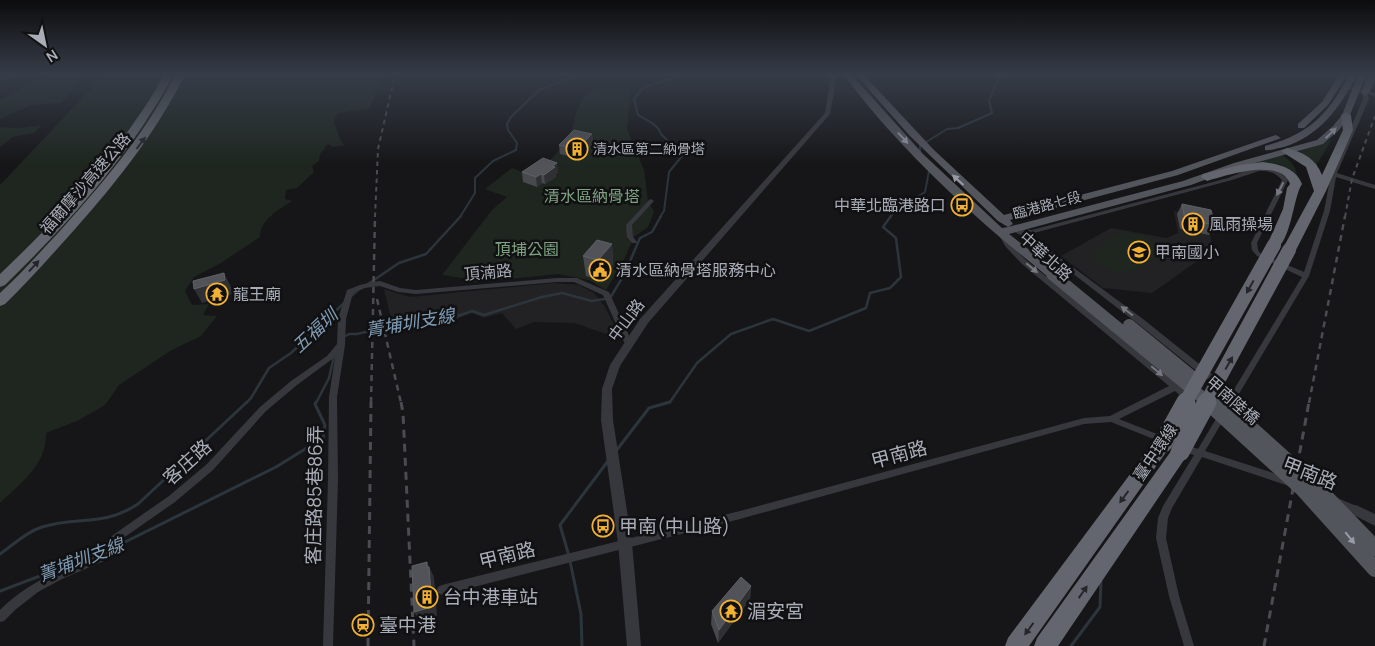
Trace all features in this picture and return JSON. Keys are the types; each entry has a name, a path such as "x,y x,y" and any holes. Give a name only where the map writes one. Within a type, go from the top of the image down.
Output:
{"highway":[{"name":"福爾摩沙高速公路","path":"0,282 60,221 101,175 131,136 150,105"},
{"name":"福爾摩沙高速公路","path":"0,301 73,224 143,141 166,105"},
{"name":"臺中環線","path":"1044,646 1180,452 1320,192 1348,130 1346,115"},
{"path":"1282,148 1303,158 1314,167 1320,192"},
{"path":"1282,148 1303,165 1306,174 1301,192 1289,209"},
{"path":"1207,177 1254,165 1278,169 1292,176 1296,184 1293,188 1289,209"},
{"name":"臺中環線","path":"1016,646 1163,443 1274,244 1289,209"}],"main road":[{"name":"中華北路","path":"873,105 934,171 1006,226"},
{"name":"中華北路","path":"886,105 947,170 1006,226"},
{"name":"臨港路七段","path":"1179,176 1302,126 1325,105"},
{"name":"臨港路七段","path":"1006,226 1207,177 1282,148 1340,105"},
{"name":"臨港路七段","path":"1006,226 1282,148 1320,142 1336,128 1346,115 1350,105"},
{"path":"1006,226 1057,273"},
{"name":"甲南陸橋","path":"1057,273 1158,349 1285,456 1358,528 1375,548"},
{"name":"甲南陸橋","path":"1057,273 1274,459 1345,532 1375,568"}],"street":[{"name":"中山路","path":"634,646 625,544 607,420 607,389 615,365 628,342 644,321 828,113 829,105"},
{"path":"1189,646 1174,596 1161,538 1163,518 1168,506 1233,396 1306,276 1327,211 1334,174 1364,105"},
{"path":"1006,226 1032,232 1230,179 1255,169 1262,169 1279,174 1285,180 1254,243 1255,250 1306,276"},
{"path":"1334,174 1375,187"},
{"path":"634,242 630,237 628,225 650,201"},
{"name":"中華北路","path":"1219,421 1024,262 1007,245 1006,226 1030,238 1140,321 1233,396"},
{"name":"頂湳路","path":"341,345 342,319 350,292 362,286 376,282 414,292 557,280 575,280 606,294 628,342"},
{"name":"客庄路","path":"0,617 15,600 48,579 100,558 100,554 116,538 172,499 210,467 263,409 294,383 330,358 341,345"},
{"name":"客庄路85巷86弄","path":"328,646 333,480 332,407 341,345"},
{"path":"1111,419 1176,387"},
{"name":"甲南路","path":"442,590 740,516 1084,421 1111,419 1200,454 1293,483 1356,510"},
{"path":"1308,510 1356,510 1375,520"}],"shaded area":[{"name":"甲南國小","path":"1174,211 1207,217 1213,250 1152,293 1103,288 1061,256 1111,228 1166,238 1178,233"},
{"path":"555,283 579,285 594,293 605,307 621,339 574,323 534,322 516,329 502,313 484,318 472,313 446,323 426,314 392,323 384,289 410,297"}],"green space":[{"path":"0,105 31,105 0,119"},
{"path":"75,105 371,105 370,108 338,113 333,122 344,145 333,147 328,144 320,154 319,161 312,166 314,172 297,188 286,190 285,199 292,201 267,220 263,225 260,237 219,264 194,277 185,291 192,305 209,304 203,315 217,316 201,336 170,351 119,385 105,405 79,420 46,433 42,454 37,463 24,480 0,503 0,185"},
{"name":"清水區納骨塔","path":"579,105 629,105 627,129 644,170 648,201 654,212 648,227 634,237 622,264 606,290 589,280 558,274 467,283 462,278 442,275 492,210 507,197 485,189 512,168 523,172 537,169 544,165 570,134"},
{"path":"42,125 34,133 13,137 0,147 0,127 20,128"},
{"path":"1332,139 1316,166 1297,152"},
{"path":"1282,155 1294,166 1297,181 1296,177 1249,164"},
{"path":"1126,232 1143,235 1158,245 1167,239 1174,243 1149,262 1131,271 1112,271 1098,263 1094,258 1093,251 1119,233"}],"building":[{"path":"574,130 592,134 577,149 559,145"},
{"path":"543,158 557,163 552,166 555,167 544,175 541,174 536,177 522,172"},
{"path":"1182,204 1211,210 1215,225 1185,219"},
{"path":"597,240 612,244 598,260 583,256"},
{"path":"224,273 225,280 194,289 193,281"},
{"path":"427,562 432,607 414,612 412,566"},
{"path":"741,577 751,586 719,630 712,611"}],"waterway":[{"name":"五福圳","path":"460,217 475,193 475,178 493,161 516,150 517,143 508,130 507,124 511,117 523,105"},
{"name":"菁埔圳支線","path":"636,105 638,115 655,125 682,156 669,172 664,211 660,217"},
{"path":"920,153 920,146 947,129 958,128 992,113 990,105"},
{"path":"890,217 895,211 925,192 929,171"},
{"name":"五福圳","path":"368,284 399,263 426,254 461,216"},
{"name":"菁埔圳支線","path":"342,338 349,334 357,334 432,316 449,319 472,311 484,315 542,297 562,293 592,301 610,298 624,275 640,238 652,232 661,216"},
{"path":"670,402 697,363 731,334 773,319 809,331 866,308 870,293 890,288 901,277 896,238 883,227 891,216"},
{"name":"五福圳","path":"350,297 359,289"},
{"name":"五福圳","path":"247,402 269,368 291,353 344,303"},
{"name":"菁埔圳支線","path":"316,403 329,378 334,356"},
{"name":"五福圳","path":"0,554 36,529 67,522 101,519 113,516 138,504 247,402"},
{"name":"菁埔圳支線","path":"109,550 276,467 323,438 325,425 315,404 316,402"},
{"path":"616,451 649,408 670,402"},
{"path":"666,403 670,402"},
{"path":"569,556 560,525 608,461"},
{"name":"菁埔圳支線","path":"0,591 90,557"},
{"path":"570,561 581,614 582,646"},
{"path":"1071,646 1100,607 1101,580"}],"railway":[{"path":"375,217 378,149 388,105"},
{"path":"1345,217 1352,179 1375,116"},
{"path":"371,403 375,216"},
{"path":"1309,403 1345,216"},
{"path":"377,299 401,403"},
{"path":"368,646 371,402"},
{"path":"401,402 414,646"},
{"path":"1264,646 1309,402"}],"place":[{"name":"清水區第二納骨塔","path":"577,149"},
{"name":"中華北臨港路口","path":"962,205"},
{"name":"風雨操場","path":"1193,224"},
{"name":"甲南國小","path":"1139,252"},
{"name":"清水區納骨塔服務中心","path":"600,270"},
{"name":"龍王廟","path":"217,294"},
{"name":"甲南(中山路)","path":"603,526"},
{"name":"台中港車站","path":"427,597"},
{"name":"湄安宮","path":"731,611"},
{"name":"臺中港","path":"363,625"}],"park label":[{"name":"頂埔公園","path":"527,249"}]}
